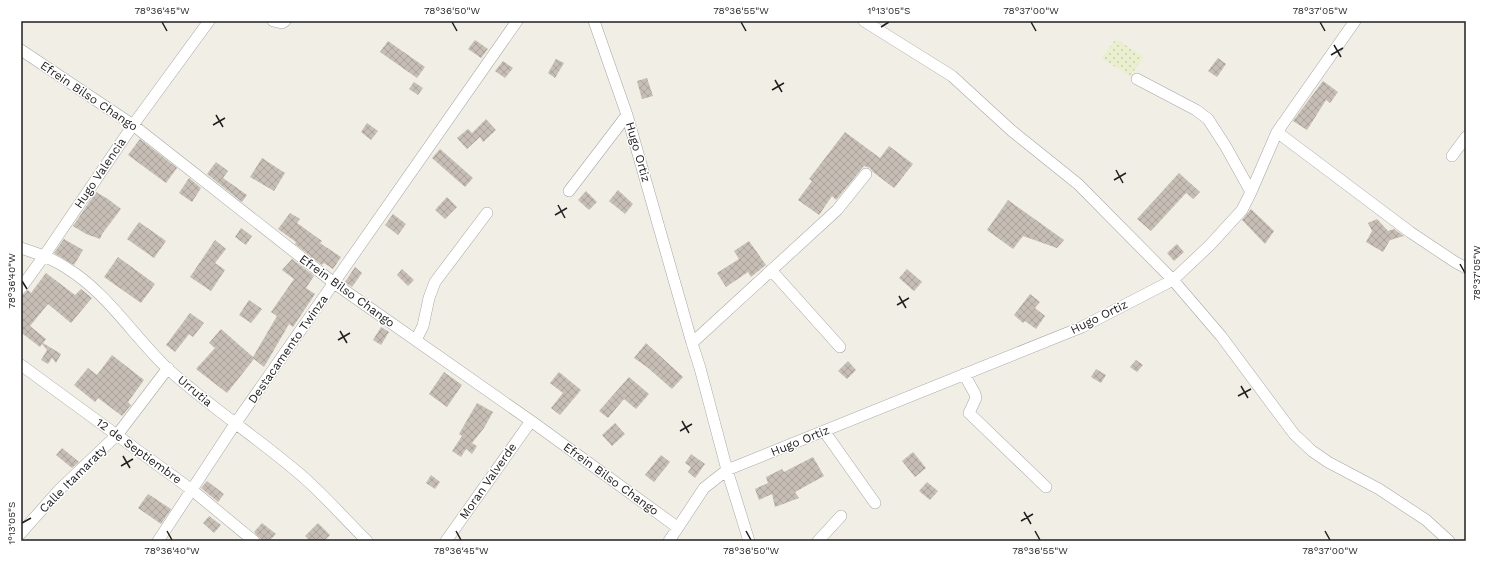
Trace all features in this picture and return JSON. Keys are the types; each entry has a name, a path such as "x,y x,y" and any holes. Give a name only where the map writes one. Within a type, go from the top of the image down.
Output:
{"street":[{"name":"Hugo Valencia","path":"21,288 133,125 209,21"},
{"path":"273,21 282,23 285,21"},
{"name":"Destacamento Twinza","path":"158,541 235,424 517,21"},
{"name":"Hugo Ortiz","path":"594,21 628,115 700,368 727,470"},
{"path":"864,21 952,76 1012,131 1078,184 1173,280 1221,336 1299,438 1312,451 1328,462 1379,489 1426,520 1449,541"},
{"name":"Hugo Ortiz","path":"669,541 704,488 727,470 1082,327 1173,280 1210,245 1242,210 1277,132 1355,21"},
{"name":"Efrein Bilso Chango","path":"21,50 133,125 334,283 531,421 677,527"},
{"path":"1137,79 1196,110 1208,119 1226,147 1251,192"},
{"path":"569,191 628,115"},
{"path":"1277,132 1410,232 1466,268"},
{"path":"1452,156 1466,137"},
{"path":"692,343 837,210 866,174"},
{"path":"416,340 423,326 429,298 435,282 487,213"},
{"name":"Urrutia","path":"21,248 44,256 65,267 89,284 168,368 235,424 300,474 367,541"},
{"path":"771,270 840,347"},
{"name":"12 de Septiembre","path":"21,365 192,490 254,541"},
{"name":"Calle Itamaraty","path":"21,533 60,489 117,435 168,368"},
{"path":"964,374 976,398 969,413 1046,487"},
{"name":"Moran Valverde","path":"446,541 531,421"},
{"path":"824,431 875,503"},
{"path":"727,470 748,541"},
{"path":"818,541 841,516"}],"green space":[{"path":"1116,39 1144,57 1130,76 1101,58"}],"building":[{"path":"475,40 488,49 481,58 468,49"},
{"path":"388,41 425,67 417,78 380,52"},
{"path":"1218,58 1226,64 1217,77 1208,71"},
{"path":"556,59 564,63 555,78 548,73"},
{"path":"503,61 513,68 505,78 495,71"},
{"path":"647,78 653,96 642,99 637,81"},
{"path":"1323,81 1338,92 1330,103 1326,100 1307,130 1293,121"},
{"path":"414,82 423,88 418,95 409,89"},
{"path":"486,119 496,130 483,142 480,137 467,149 457,138 468,129 472,133"},
{"path":"367,123 378,131 371,140 361,132"},
{"path":"845,132 880,158 889,146 913,164 894,188 870,168 864,166 836,200 832,196 819,215 798,200 812,181 809,179"},
{"path":"140,139 177,168 166,183 128,155"},
{"path":"440,149 473,178 465,187 432,158"},
{"path":"262,158 285,173 274,191 250,177"},
{"path":"216,162 228,171 223,178 247,195 242,202 207,174"},
{"path":"1179,173 1200,192 1193,199 1186,193 1151,231 1137,219"},
{"path":"189,178 201,188 192,202 179,193"},
{"path":"618,190 633,204 625,214 609,201"},
{"path":"586,191 597,202 589,210 578,200"},
{"path":"96,192 121,209 102,234 100,239 86,234 73,226"},
{"path":"447,197 457,207 445,219 435,210"},
{"path":"1008,200 1064,240 1057,248 1023,236 1013,249 987,230"},
{"path":"1251,209 1274,231 1265,244 1242,220"},
{"path":"290,213 300,219 297,223 322,241 320,243 341,257 333,269 324,263 322,265 295,244 296,242 278,229"},
{"path":"393,214 406,224 398,235 385,225"},
{"path":"1377,219 1388,231 1394,229 1404,236 1390,240 1383,252 1366,242 1372,231 1368,223"},
{"path":"139,222 166,241 154,258 127,239"},
{"path":"241,228 252,236 246,245 235,237"},
{"path":"64,239 83,250 74,265 54,253"},
{"path":"215,240 226,249 215,263 225,270 211,291 190,277"},
{"path":"749,241 766,265 751,277 748,272 726,287 717,273 739,259 734,251"},
{"path":"1177,244 1184,252 1174,261 1167,253"},
{"path":"118,257 155,284 141,303 104,277"},
{"path":"292,259 314,276 306,288 315,294 293,327 289,324 264,367 254,359 227,393 196,369 215,348 209,343 221,329 253,357 277,316 271,312 294,279 282,270"},
{"path":"355,267 362,273 352,287 345,282"},
{"path":"402,269 414,280 408,286 397,275"},
{"path":"907,269 922,282 914,291 899,278"},
{"path":"46,273 75,295 81,289 92,298 71,323 48,304 30,326 46,339 43,343 61,354 56,363 52,358 48,364 41,360 47,350 42,344 40,347 23,334 21,337 21,295 28,290 31,293"},
{"path":"1030,294 1040,302 1035,308 1045,316 1036,329 1025,321 1023,323 1014,315"},
{"path":"249,300 262,309 251,323 239,315"},
{"path":"190,313 204,323 193,337 189,334 175,352 166,345"},
{"path":"381,327 389,332 381,345 373,340"},
{"path":"646,343 683,377 672,389 647,367 634,358"},
{"path":"112,355 144,380 128,402 131,405 122,416 98,398 95,402 74,385 88,368 97,375"},
{"path":"1136,360 1143,365 1137,372 1130,367"},
{"path":"848,361 856,370 847,379 838,371"},
{"path":"1096,369 1106,375 1101,383 1091,377"},
{"path":"444,372 462,385 447,407 429,394"},
{"path":"559,372 581,390 560,415 551,408 563,393 550,383"},
{"path":"629,377 649,394 636,409 624,399 608,418 599,411"},
{"path":"477,403 493,412 484,428 472,443 477,446 472,454 466,449 461,457 452,451 462,436 459,434"},
{"path":"615,423 625,434 612,446 602,435"},
{"path":"62,448 79,462 72,468 56,455"},
{"path":"913,452 926,468 915,477 902,461"},
{"path":"691,454 705,464 695,478 688,472 691,467 685,463"},
{"path":"661,455 670,462 654,482 645,475"},
{"path":"813,457 824,476 795,492 799,498 775,507 772,494 759,500 755,489 768,483 766,477 782,469 784,472"},
{"path":"431,475 440,482 435,489 426,483"},
{"path":"207,481 224,494 218,502 201,488"},
{"path":"927,482 938,491 930,500 919,491"},
{"path":"148,494 171,509 161,524 138,508"},
{"path":"209,516 221,525 214,533 203,523"},
{"path":"262,523 276,534 269,541 263,541 254,532"},
{"path":"318,523 330,535 324,541 310,541 305,536"}]}
